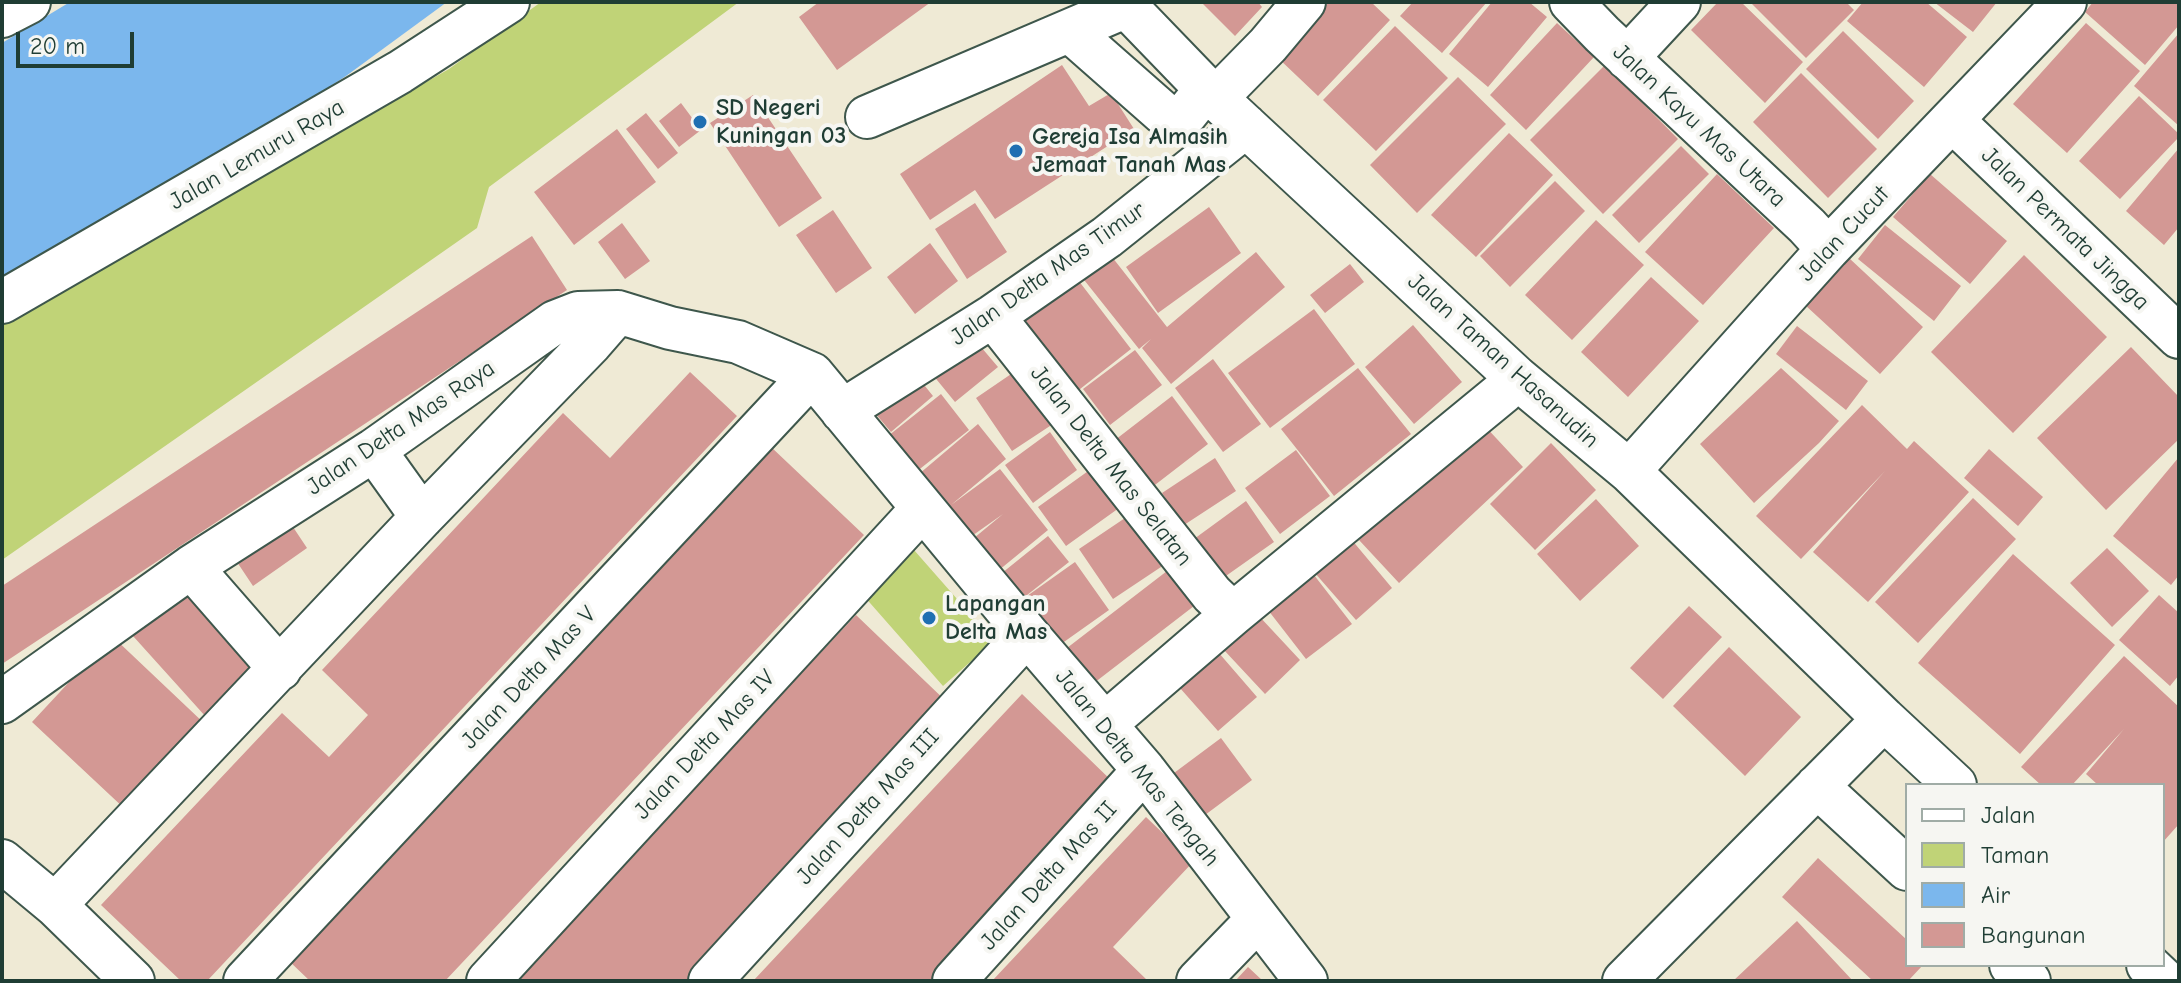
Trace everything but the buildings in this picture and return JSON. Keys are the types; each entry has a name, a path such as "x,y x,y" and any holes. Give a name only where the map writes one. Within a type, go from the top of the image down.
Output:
{"street":[{"path":"2,16 29,2"},
{"name":"Jalan Lemuru Raya","path":"2,302 400,72 508,2"},
{"path":"1071,32 1163,113 1173,117 1223,104 1304,2"},
{"path":"1627,58 1679,2"},
{"name":"Jalan Cucut","path":"1629,471 1828,249 2065,2"},
{"path":"867,117 1071,32 1124,4"},
{"name":"Jalan Taman Hasanudin","path":"1124,4 1223,104 1517,378 1629,471 1953,783"},
{"name":"Jalan Kayu Mas Utara","path":"1588,8 1602,34 1828,249"},
{"name":"Jalan Delta Mas Timur","path":"842,411 993,316 1107,237 1223,104"},
{"name":"Jalan Permata Jingga","path":"1952,120 2179,337"},
{"path":"55,905 618,312"},
{"name":"Jalan Delta Mas Raya","path":"2,702 191,567 374,450 555,322 578,313 618,312 670,328 738,342 812,374"},
{"name":"Jalan Delta Mas Selatan","path":"993,316 1212,594 1233,614"},
{"name":"Jalan Delta Mas Tengah","path":"812,374 922,509 1144,770 1306,981"},
{"name":"Jalan Delta Mas V","path":"245,981 812,374"},
{"path":"1105,724 1517,378"},
{"path":"374,450 422,517"},
{"name":"Jalan Delta Mas IV","path":"488,981 922,509"},
{"path":"191,567 280,669"},
{"name":"Jalan Delta Mas III","path":"710,981 1027,634"},
{"path":"1624,981 1884,719"},
{"name":"Jalan Delta Mas II","path":"954,981 1144,770"},
{"path":"1817,786 1905,867"},
{"path":"2,861 55,905 133,981"},
{"path":"1198,981 1258,919"},
{"path":"2013,967 2029,981"},
{"path":"2150,967 2165,981"}],"green space":[{"path":"541,2 739,2 489,187 477,228 2,560 2,323 449,69"},
{"name":"Lapangan Delta Mas","path":"914,550 994,641 943,686 863,595"}],"water":[{"path":"70,2 447,2 346,76 93,240 2,285 2,43"}],"place":[{"name":"SD Negeri Kuningan 03","path":"700,122"},
{"name":"Gereja Isa Almasih Jemaat Tanah Mas","path":"1016,151"},
{"name":"Lapangan Delta Mas","path":"929,618"}]}
